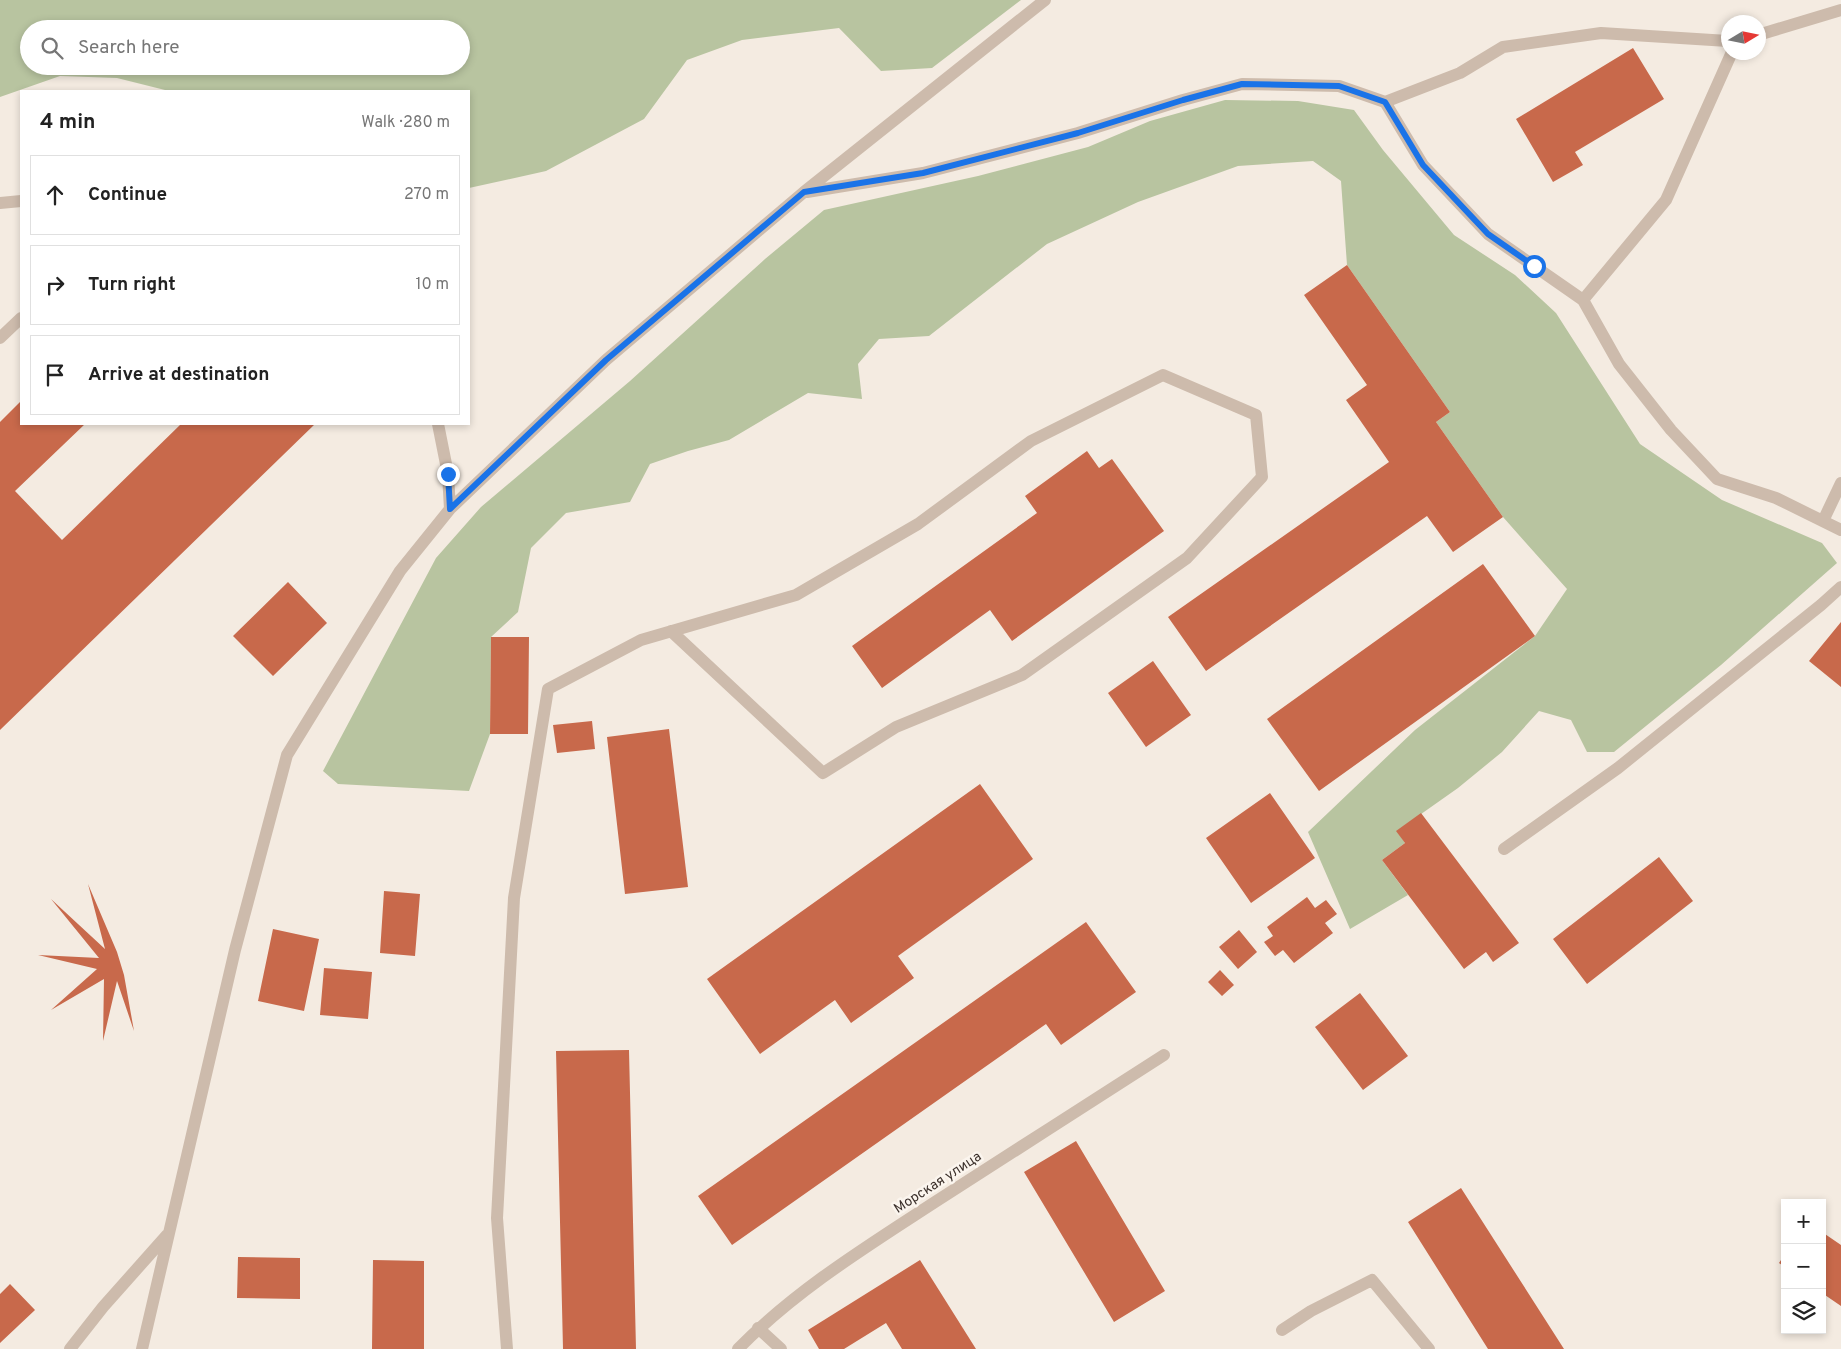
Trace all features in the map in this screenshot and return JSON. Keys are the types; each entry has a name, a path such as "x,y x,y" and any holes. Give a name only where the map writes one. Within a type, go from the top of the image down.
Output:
{"street":[{"path":"142,1349 235,950 287,755 400,571 450,509 606,360 804,192 1045,0"},
{"path":"1766,33 1841,10"},
{"path":"1385,102 1460,73 1503,47 1601,33 1721,41"},
{"path":"1583,300 1666,200 1728,60"},
{"path":"804,192 923,173 1078,133 1183,100 1242,84 1339,86 1385,102 1423,165 1488,234 1583,300 1619,364 1671,430 1717,479 1776,498 1841,530"},
{"path":"0,203 20,201"},
{"path":"0,338 20,319"},
{"path":"507,1349 497,1218 514,898 548,690 641,640 671,631 796,595 918,524 1031,441 1163,375 1256,416 1262,477 1187,558 1022,675 896,727 823,773 671,631"},
{"path":"438,425 448,474 450,509"},
{"path":"1823,521 1841,483"},
{"path":"1504,849 1618,768 1814,611 1841,587"},
{"name":"Морская улица","path":"738,1349 758,1328 807,1287 1164,1055"},
{"path":"70,1349 103,1307 169,1233"},
{"path":"1282,1330 1311,1311 1372,1280 1429,1349"},
{"path":"758,1328 781,1349"}],"green space":[{"path":"0,0 1021,0 932,68 881,71 839,28 742,40 687,60 644,119 546,171 470,188 470,90 165,90 117,78 60,76 0,97"},
{"path":"1225,100 1298,101 1354,110 1383,150 1454,235 1515,275 1556,313 1640,444 1722,500 1822,543 1837,563 1721,665 1614,752 1587,752 1571,720 1539,711 1502,752 1458,788 1397,831 1405,843 1382,860 1408,895 1350,929 1308,832 1415,730 1535,636 1567,589 1503,517 1436,422 1450,412 1347,265 1341,181 1313,161 1238,166 1138,202 1047,244 929,336 879,339 858,364 862,399 808,393 729,440 650,464 630,502 566,513 531,548 518,612 491,637 490,734 469,791 338,784 323,771 436,558 481,507 630,381 765,259 824,210 978,176 1088,147 1150,121"}],"building":[{"path":"1633,48 1664,99 1575,152 1583,165 1553,182 1516,119"},
{"path":"1347,265 1450,412 1436,422 1503,517 1453,552 1427,516 1206,671 1168,617 1389,462 1346,400 1367,385 1304,295"},
{"path":"20,402 20,425 84,425 15,491 62,540 180,425 314,425 0,730 0,422"},
{"path":"1087,451 1099,468 1112,459 1164,531 1012,641 990,610 882,688 852,646 1037,513 1025,496"},
{"path":"1483,564 1535,636 1319,791 1267,719"},
{"path":"288,582 327,623 273,676 233,636"},
{"path":"1841,622 1841,687 1809,661"},
{"path":"491,637 529,637 528,734 490,734"},
{"path":"1153,661 1191,715 1146,747 1108,693"},
{"path":"592,721 595,749 557,753 553,725"},
{"path":"669,729 688,887 625,894 607,737"},
{"path":"980,784 1033,859 898,956 914,978 851,1023 835,1000 760,1054 707,979"},
{"path":"1270,793 1315,858 1251,903 1206,838"},
{"path":"1421,813 1519,943 1493,962 1486,952 1464,969 1382,860 1405,843 1396,831"},
{"path":"1659,857 1693,901 1587,984 1553,939"},
{"path":"88,884 117,952 124,975 134,1031 117,981 103,1041 104,979 51,1010 97,969 38,955 99,958 51,899 105,949"},
{"path":"384,891 420,894 415,956 380,953"},
{"path":"1307,897 1315,908 1326,900 1337,914 1325,923 1333,933 1294,963 1283,950 1275,956 1264,942 1273,936 1267,927"},
{"path":"1086,922 1136,992 1061,1045 1046,1024 732,1245 698,1196"},
{"path":"273,929 319,939 304,1011 258,1001"},
{"path":"1239,930 1257,952 1238,969 1219,947"},
{"path":"324,968 372,972 368,1019 320,1015"},
{"path":"1220,970 1234,985 1222,996 1208,982"},
{"path":"1360,993 1408,1056 1363,1090 1315,1027"},
{"path":"629,1050 636,1349 563,1349 556,1051"},
{"path":"1076,1141 1165,1291 1114,1322 1024,1172"},
{"path":"1461,1188 1564,1349 1488,1349 1408,1222"},
{"path":"1826,1235 1841,1245 1841,1306 1826,1296"},
{"path":"238,1257 300,1258 300,1299 237,1298"},
{"path":"373,1260 424,1261 424,1349 372,1349"},
{"path":"920,1260 976,1349 902,1349 886,1323 844,1349 819,1349 808,1330"},
{"path":"10,1284 35,1310 0,1343 0,1294"}],"route":[{"path":"448,474 450,509 606,360 804,192 923,173 1078,133 1183,100 1242,84 1339,86 1385,102 1423,165 1488,234 1534,266"}]}
